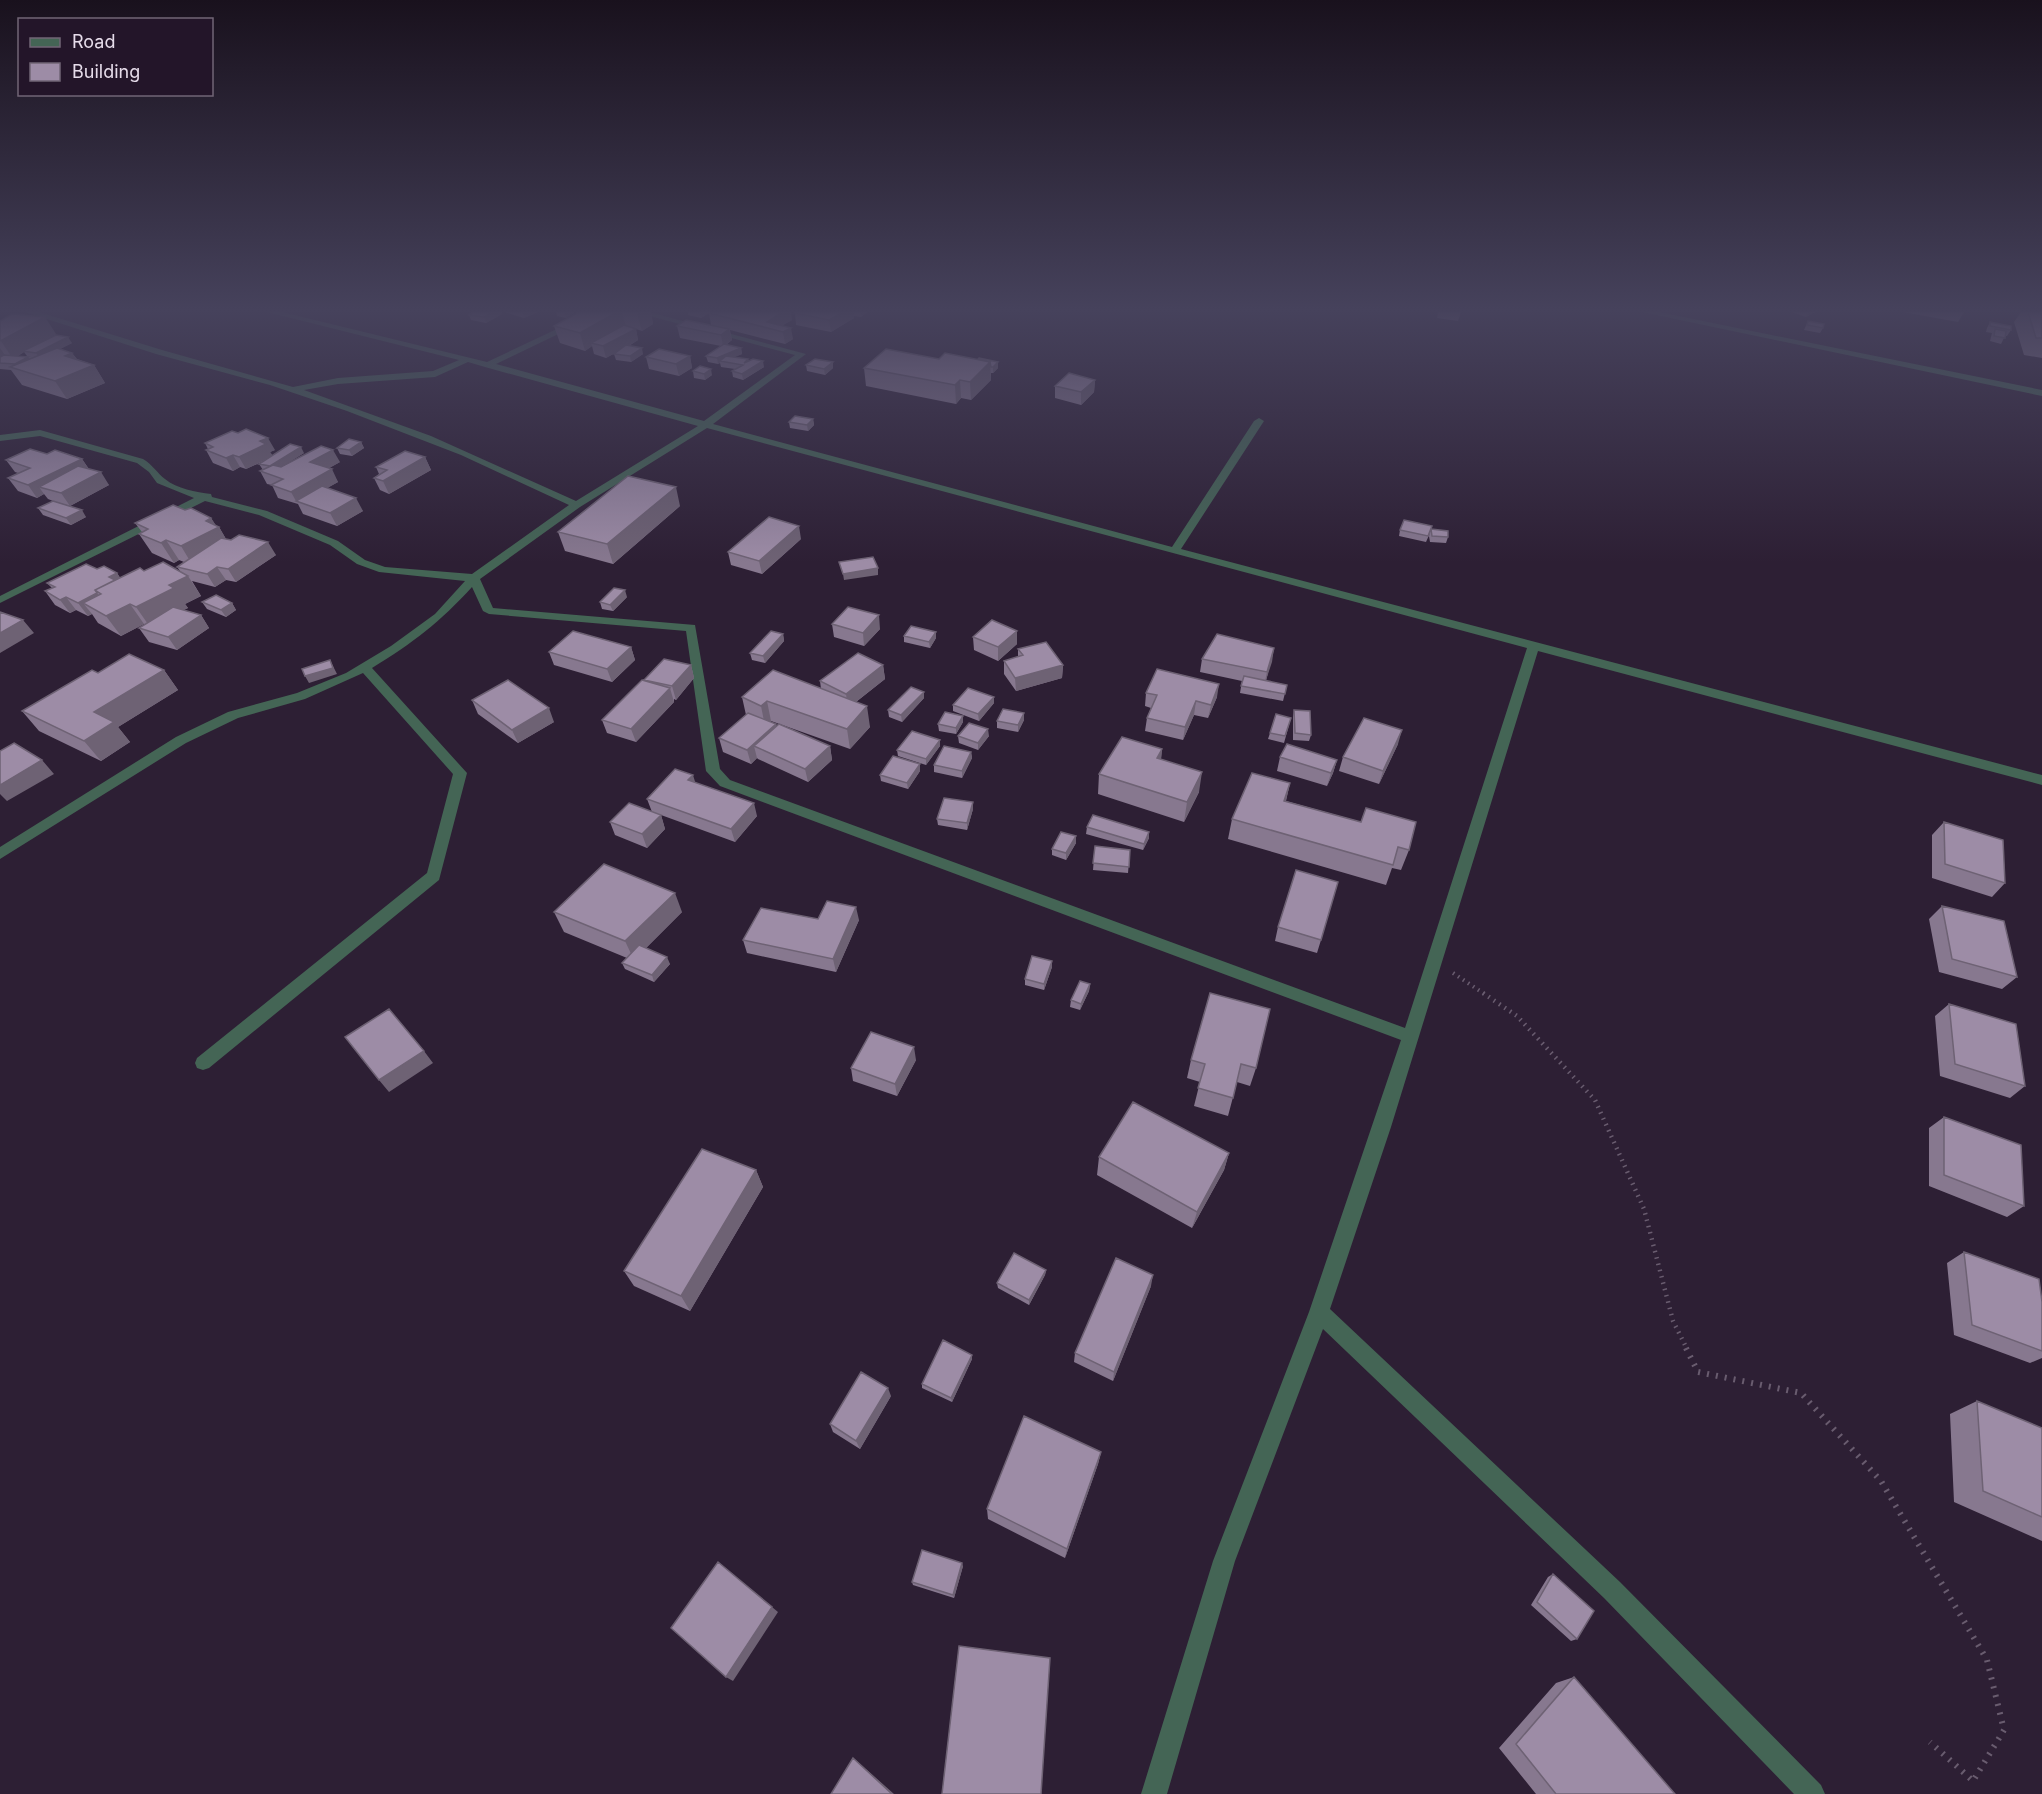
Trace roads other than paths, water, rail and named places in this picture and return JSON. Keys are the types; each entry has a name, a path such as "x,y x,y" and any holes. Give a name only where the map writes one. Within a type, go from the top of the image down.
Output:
{"street":[{"path":"311,396 458,450 576,505"},
{"path":"599,396 2042,780"},
{"path":"0,854 182,740 233,715 301,696 364,667 395,649 439,615 474,578 576,505 705,425 745,396"},
{"path":"1175,550 1259,421"},
{"path":"0,438 25,433 40,433 140,461 153,470 161,481 186,493 207,496 263,513 334,543 361,562 383,570 474,578"},
{"path":"0,600 207,496"},
{"path":"474,578 489,611 691,628 713,771 725,783 1411,1037"},
{"path":"1154,1794 1224,1561 1319,1312 1411,1037 1534,645"},
{"path":"203,1063 434,876 460,773 364,667"},
{"path":"1319,1312 1612,1590 1812,1794"}]}
